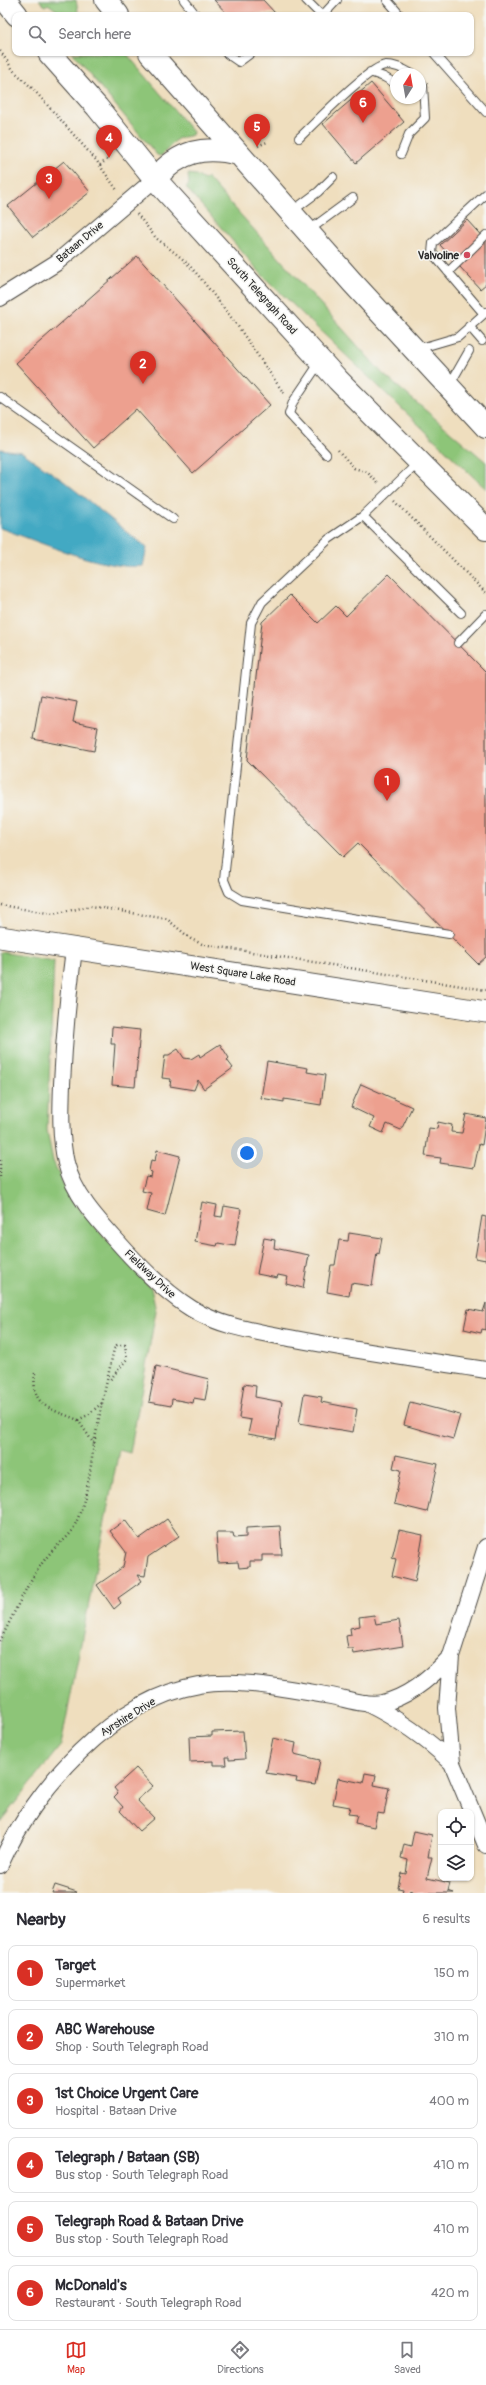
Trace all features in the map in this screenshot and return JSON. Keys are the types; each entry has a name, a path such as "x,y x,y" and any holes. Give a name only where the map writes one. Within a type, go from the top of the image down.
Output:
{"highway":[{"path":"5,0 15,12"},
{"name":"South Telegraph Road","path":"52,56 111,124 155,179 320,361 486,529"},
{"path":"153,56 248,150 291,212 308,232 414,350 486,427"},
{"path":"155,179 167,165 183,155 202,150 248,150"}],"street":[{"name":"Bataan Drive","path":"0,298 56,263 155,179"},
{"name":"West Square Lake Road","path":"0,937 486,1012"},
{"name":"Fieldway Drive","path":"74,949 67,999 63,1058 61,1106 63,1150 70,1177 84,1203 136,1262 173,1296 193,1310 216,1321 238,1328 317,1343 486,1370"},
{"path":"486,1547 451,1656 447,1708 452,1763 486,1845"},
{"name":"Ayrshire Drive","path":"0,1865 27,1813 66,1766 100,1734 124,1717 168,1694 199,1685 234,1683 292,1690 366,1703 380,1703 394,1699 414,1688 438,1670 451,1656"},
{"name":"Ayrshire Drive","path":"366,1703 411,1728 432,1744 452,1763"}],"lane":[{"path":"184,0 194,12"},
{"path":"306,0 319,12"},
{"path":"325,12 337,0"},
{"path":"387,0 397,12"},
{"path":"230,56 239,62 247,56"},
{"path":"437,56 486,112"},
{"path":"299,138 370,72 385,65 401,68"},
{"path":"370,72 390,80"},
{"path":"402,154 409,134 424,118 425,104"},
{"path":"291,212 318,192 333,177"},
{"path":"414,350 458,337 485,313 432,253 433,243 486,194"},
{"path":"308,232 353,198"},
{"path":"448,272 486,235"},
{"path":"469,326 482,341"},
{"path":"448,387 469,351"},
{"path":"320,361 293,402 289,414 326,454"},
{"path":"0,396 173,519"},
{"path":"419,462 363,516 329,538 267,597 262,602 251,623 224,880 229,892 242,900 448,934"},
{"path":"363,516 461,613"},
{"path":"458,643 486,614"}],"path":[{"path":"0,51 14,71 34,90 100,165 118,191"},
{"path":"248,150 267,142"},
{"path":"100,165 109,158"},
{"path":"136,213 160,241 184,260 198,276 237,325 283,393"},
{"path":"402,508 486,593"},
{"path":"0,905 53,914 91,906 167,919 191,939 202,944 486,990"},
{"path":"0,1160 0,1178"},
{"path":"0,1641 42,1566 52,1551 70,1535 75,1525 84,1501 102,1402 108,1381 114,1348 117,1345 125,1345 127,1348 127,1359 108,1381"},
{"path":"35,1373 33,1387 35,1396 40,1402 78,1420 94,1444"},
{"path":"78,1420 88,1415 102,1402"}],"green space":[{"path":"39,0 76,0 78,11 59,12 48,4 45,6"},
{"path":"74,56 129,56 193,132 192,135 177,139 161,156 157,155"},
{"path":"188,174 196,175 204,180 207,177 383,374 486,462 486,489 264,277 186,187 189,184"},
{"path":"0,952 54,961 47,1130 53,1161 70,1199 151,1288 156,1311 130,1453 119,1450 61,1745 0,1822"}],"water":[{"path":"0,449 22,452 65,482 147,548 143,566 110,564 91,560 0,528"}],"building":[{"path":"214,0 263,0 274,12 225,12"},
{"path":"371,83 404,122 356,163 323,124"},
{"path":"64,161 90,192 33,237 8,206"},
{"name":"Valvoline","path":"467,220 486,241 486,284 480,289 440,245"},
{"path":"137,256 270,405 193,473 136,409 93,448 16,363"},
{"path":"389,574 486,672 486,957 478,964 358,843 343,857 247,760 262,622 290,595 318,623 336,606 346,616"},
{"path":"41,695 77,702 73,722 98,727 94,751 33,739"},
{"path":"112,1027 140,1030 135,1087 112,1085 115,1044 111,1044"},
{"path":"220,1044 229,1058 227,1060 233,1068 204,1089 198,1080 194,1090 170,1086 171,1079 162,1078 165,1055 169,1055 178,1049 184,1058 191,1059 199,1054 200,1057"},
{"path":"267,1061 308,1068 307,1072 325,1075 321,1105 284,1099 284,1102 261,1098"},
{"path":"361,1084 412,1107 401,1130 387,1124 383,1133 370,1127 374,1118 351,1107"},
{"path":"466,1114 486,1118 482,1145 479,1144 474,1168 440,1163 441,1158 425,1156 429,1128 437,1129 438,1122 452,1125 451,1132 462,1133"},
{"path":"157,1150 180,1156 165,1216 147,1211 151,1193 142,1191 146,1176 151,1177 152,1172 149,1171 151,1160 155,1161"},
{"path":"202,1202 217,1205 215,1216 222,1217 224,1206 241,1209 235,1246 218,1243 217,1246 195,1242"},
{"path":"482,1216 486,1217 486,1260 475,1258"},
{"path":"349,1233 382,1238 379,1254 377,1253 372,1286 351,1283 349,1296 327,1292 331,1265 335,1265 339,1240 348,1241"},
{"path":"264,1238 275,1240 274,1248 309,1255 303,1288 286,1284 288,1277 278,1275 277,1278 257,1274"},
{"path":"486,1303 486,1330 482,1329 481,1333 464,1329 468,1309 483,1312"},
{"path":"156,1366 209,1379 205,1400 194,1398 193,1403 172,1399 171,1406 149,1402"},
{"path":"244,1384 256,1386 255,1397 282,1402 276,1439 248,1434 251,1420 239,1418"},
{"path":"304,1394 322,1397 321,1402 357,1409 353,1432 299,1423"},
{"path":"410,1402 460,1415 453,1439 404,1425"},
{"path":"396,1455 438,1464 427,1512 394,1504 401,1470 393,1468"},
{"path":"167,1519 179,1536 148,1557 145,1576 138,1575 142,1581 118,1598 121,1603 114,1609 97,1585 123,1567 126,1552 110,1531 125,1520 139,1539"},
{"path":"280,1526 282,1555 262,1555 262,1561 250,1561 250,1567 239,1568 238,1562 218,1563 216,1533 233,1533 234,1538 246,1537 246,1528"},
{"path":"399,1530 423,1535 415,1582 392,1576 396,1559 392,1558"},
{"path":"374,1615 376,1624 399,1620 403,1646 354,1654 353,1649 348,1649 346,1636 351,1635 350,1628 360,1626 359,1617"},
{"path":"243,1731 245,1759 229,1760 229,1757 225,1757 226,1765 213,1765 213,1761 190,1762 189,1737 212,1736 212,1732"},
{"path":"273,1738 296,1743 294,1754 320,1760 315,1785 296,1782 297,1778 266,1773"},
{"path":"136,1768 153,1786 137,1800 154,1818 139,1831 120,1811 123,1807 114,1797 118,1793 114,1788"},
{"path":"365,1773 376,1775 374,1785 389,1788 384,1814 377,1813 374,1827 355,1823 357,1815 348,1814 350,1807 333,1804 338,1778 363,1783"},
{"path":"414,1831 432,1835 428,1857 432,1857 427,1878 450,1883 448,1891 454,1893 413,1893 413,1891 410,1890 409,1893 402,1893 403,1889 398,1888 401,1873 406,1874 408,1860 401,1858 404,1844 411,1846"},
{"path":"55,1885 77,1892 52,1893"}],"place":[{"name":"McDonald's","path":"363,123"},
{"name":"Telegraph Road & Bataan Drive","path":"257,147"},
{"name":"Telegraph / Bataan (SB)","path":"109,158"},
{"name":"1st Choice Urgent Care","path":"49,199"},
{"name":"Valvoline","path":"467,255"},
{"name":"ABC Warehouse","path":"143,384"},
{"name":"Target","path":"387,801"}]}
